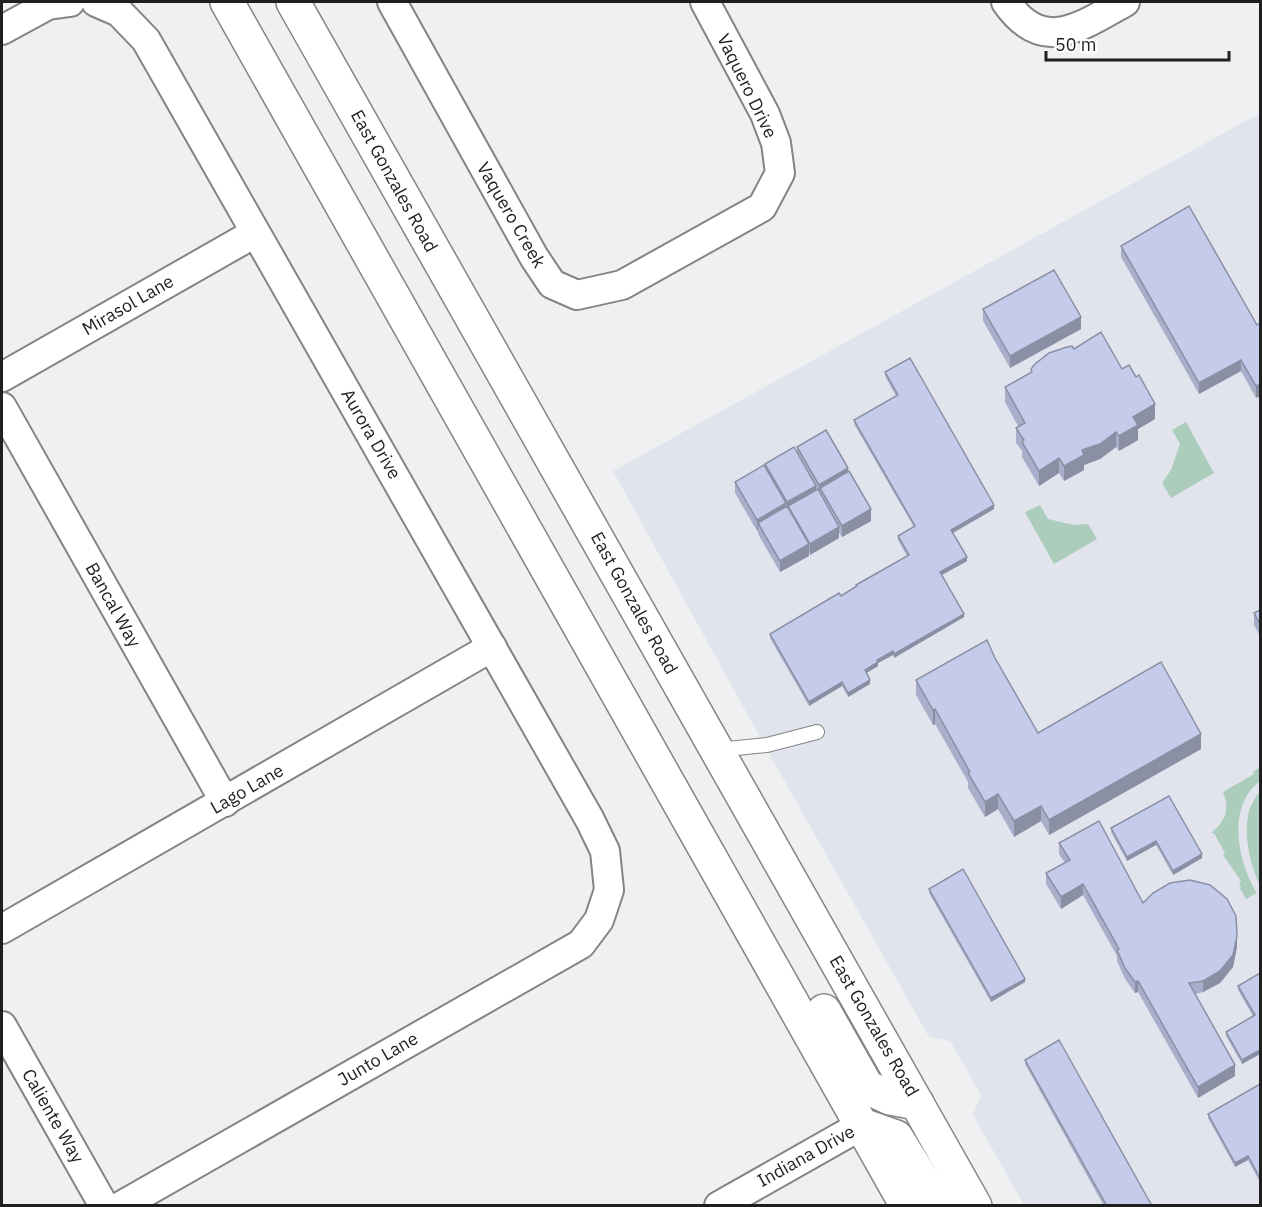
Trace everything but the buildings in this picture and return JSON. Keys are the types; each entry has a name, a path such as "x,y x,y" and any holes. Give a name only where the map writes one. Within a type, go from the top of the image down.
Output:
{"main road":[{"path":"227,2 907,1206"},
{"name":"East Gonzales Road","path":"293,2 975,1206"},
{"path":"683,807 721,829 867,1087 890,1098 917,1103"},
{"path":"862,1125 896,1137 939,1206"}],"street":[{"path":"2,30 48,4 70,2"},
{"name":"Aurora Drive","path":"96,2 119,12 146,40 590,820 605,851 609,890"},
{"name":"Vaquero Creek","path":"392,2 534,257 552,284 577,295 622,285 762,207 780,173"},
{"name":"Vaquero Drive","path":"705,2 765,114 776,142 780,173"},
{"path":"1006,2 1017,16 1035,30 1064,32 1089,22 1125,2"},
{"name":"Mirasol Lane","path":"2,377 255,233"},
{"name":"Bancal Way","path":"2,407 225,802"},
{"name":"Lago Lane","path":"2,929 492,646"},
{"name":"Junto Lane","path":"121,1206 581,944 599,920 609,890"},
{"name":"Caliente Way","path":"2,1026 104,1206"},
{"name":"Indiana Drive","path":"719,1206 862,1125"}],"lane":[{"path":"717,750 767,745 817,732"}],"shaded area":[{"path":"1260,113 1260,1205 1024,1205 973,1115 981,1095 950,1041 929,1037 613,471"}],"green space":[{"path":"1186,422 1214,473 1171,498 1162,483 1171,470 1180,444 1172,430"},
{"path":"1040,505 1048,519 1074,525 1088,524 1097,539 1054,564 1025,512"},
{"path":"1260,767 1260,781 1249,792 1239,820 1241,851 1250,880 1257,893 1246,899 1240,888 1239,882 1241,881 1223,855 1225,853 1214,833 1211,833 1220,824 1225,814 1226,804 1223,792 1254,774 1253,772"},
{"path":"1260,791 1260,885 1253,868 1247,839 1247,820 1250,808"}]}
